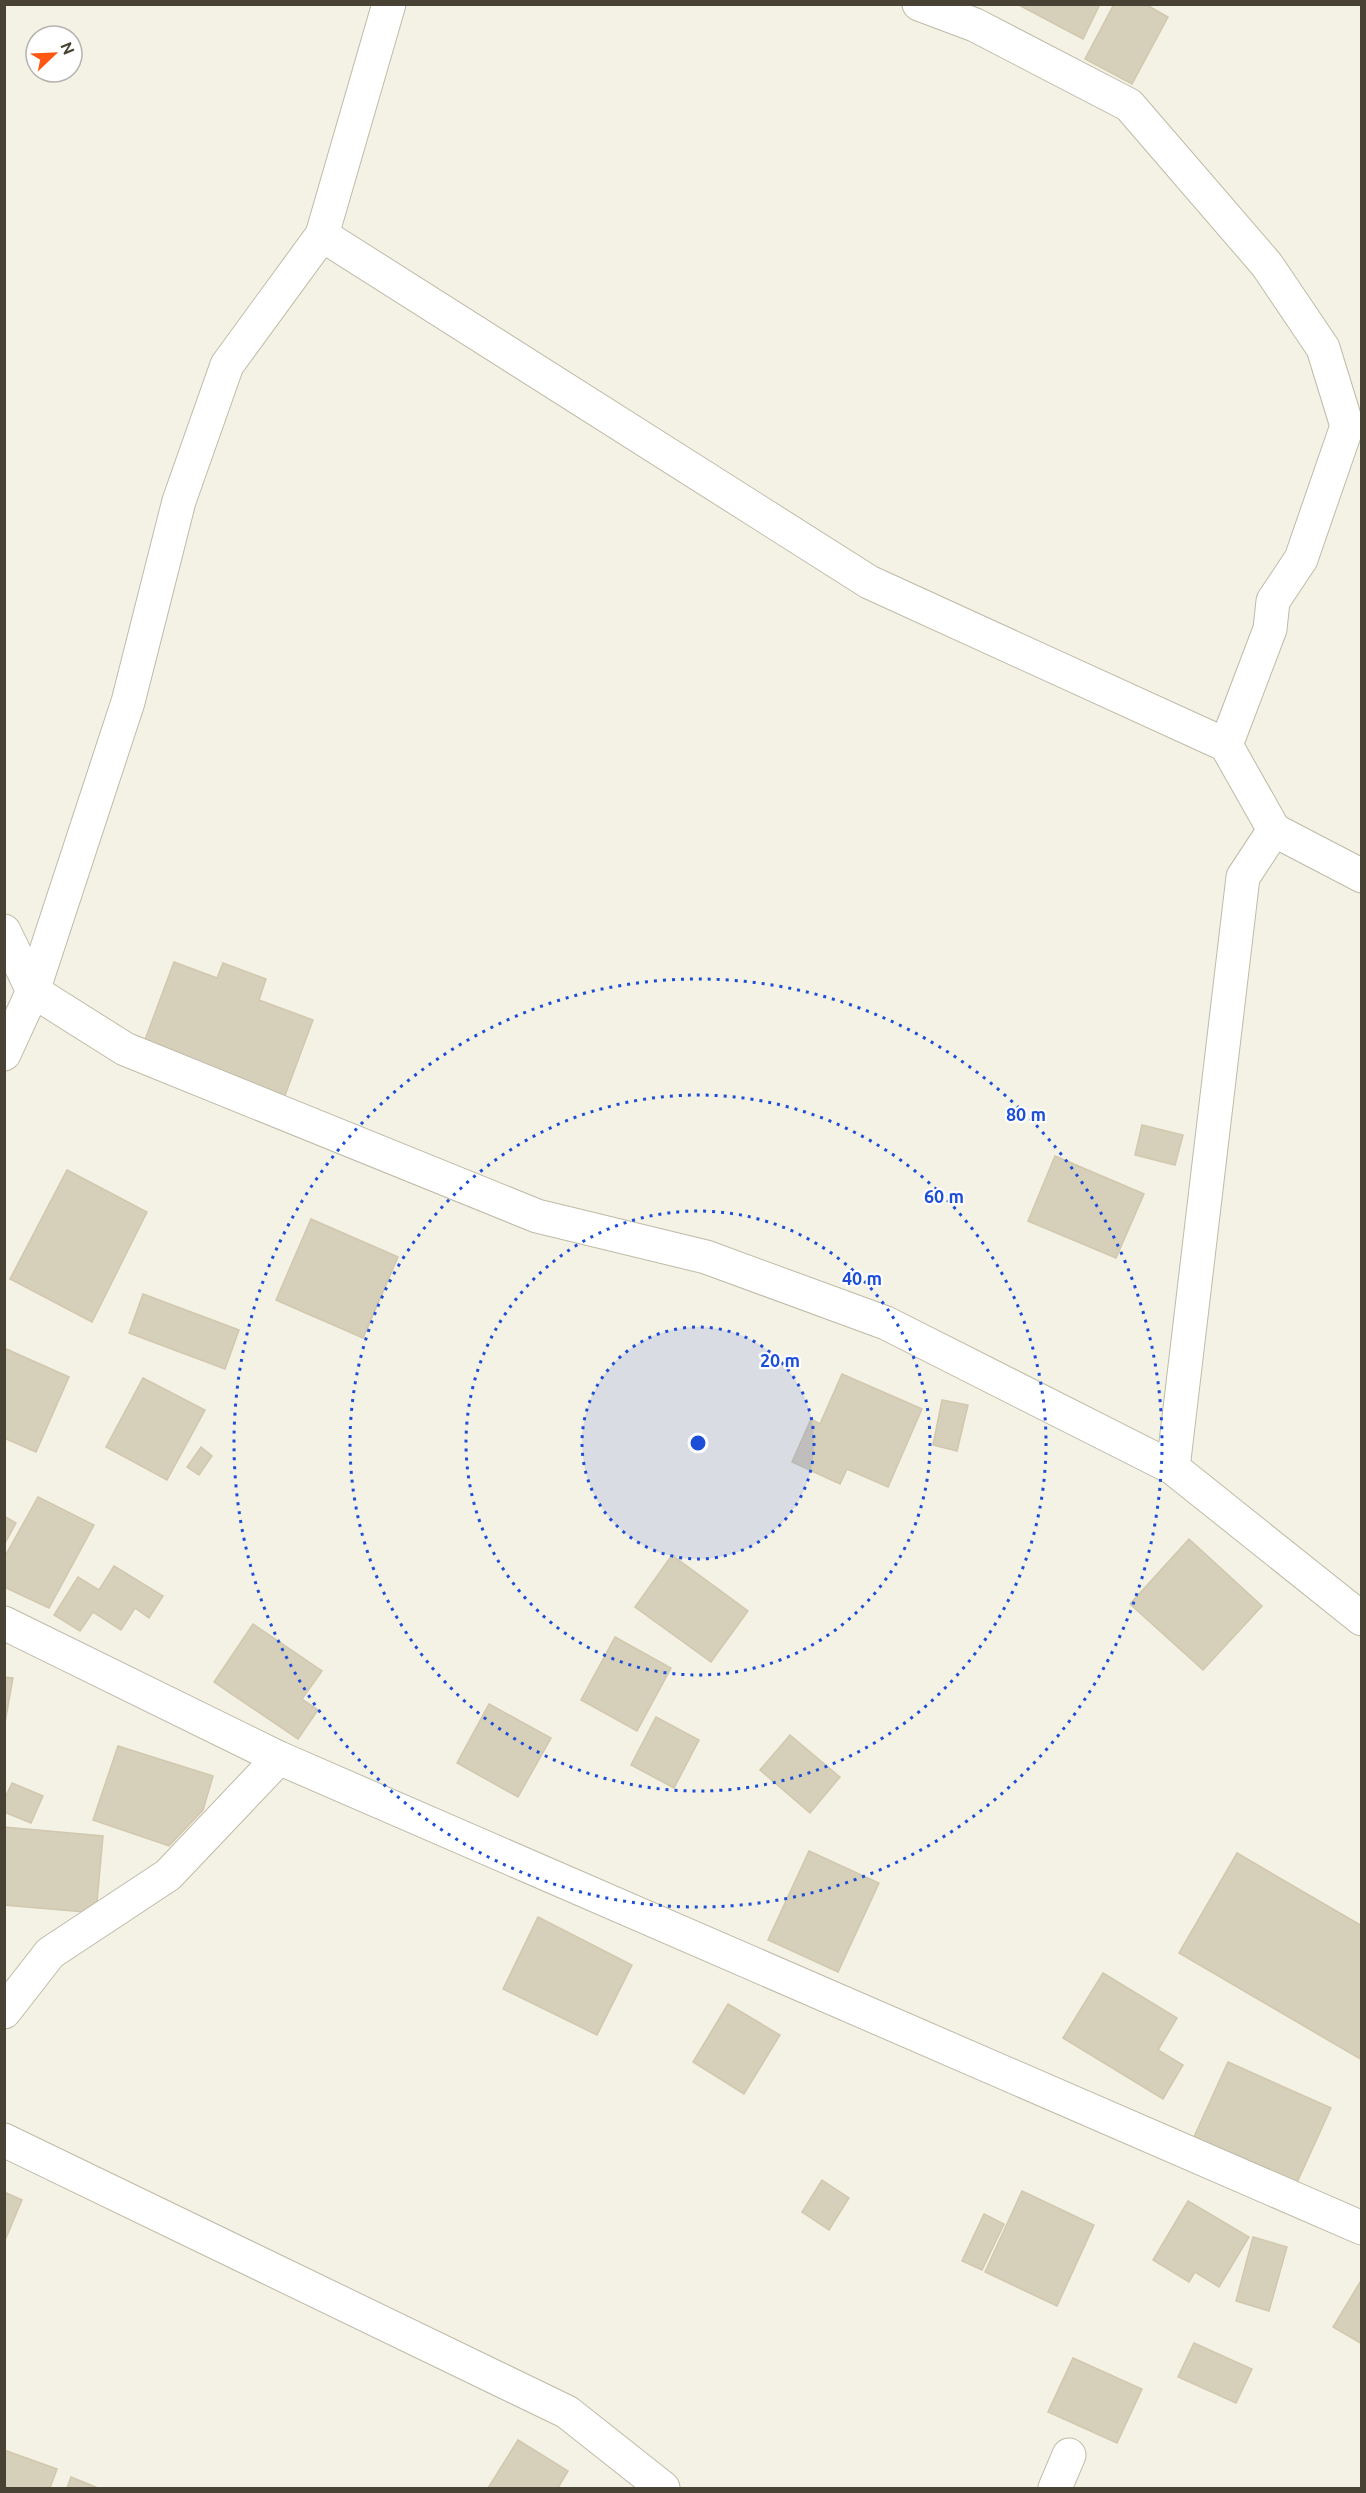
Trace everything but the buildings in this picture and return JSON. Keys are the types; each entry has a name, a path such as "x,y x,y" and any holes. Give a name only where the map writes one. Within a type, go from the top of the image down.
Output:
{"street":[{"path":"4,1054 33,991 128,702 179,501 227,365 322,236 389,4"},
{"path":"919,4 975,25 1129,105 1267,265 1323,348 1347,426 1300,559 1273,601 1270,630 1226,745"},
{"path":"322,236 869,582 1226,745 1274,830 1362,876"},
{"path":"1173,1468 1243,878 1274,830"},
{"path":"4,931 33,991 125,1049 537,1216 706,1257 886,1323 1173,1468 1362,1620"},
{"path":"4,1623 279,1758 1362,2228"},
{"path":"4,2012 50,1953 168,1875 279,1758"},
{"path":"4,2140 567,2412 663,2488"},
{"path":"1055,2488 1069,2455"}]}
